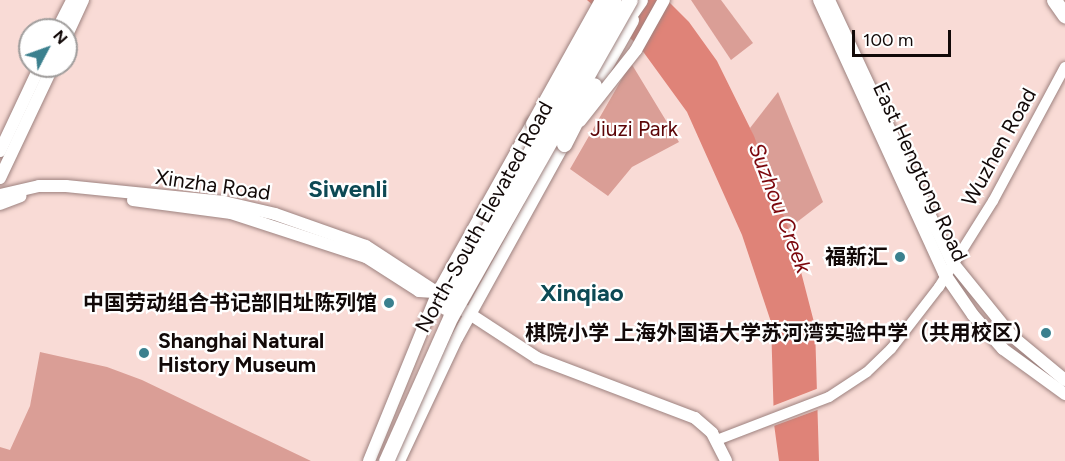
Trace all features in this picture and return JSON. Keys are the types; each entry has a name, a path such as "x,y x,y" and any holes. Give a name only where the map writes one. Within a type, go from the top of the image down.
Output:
{"highway":[{"path":"578,77 606,0"},
{"name":"North-South Elevated Road","path":"386,461 451,316 578,77 614,0"},
{"name":"North-South Elevated Road","path":"377,461 447,304 578,77 630,0"},
{"path":"578,77 641,0"},
{"path":"564,144 641,0"},
{"path":"1052,0 1065,16"}],"main road":[{"path":"63,18 72,0"},
{"path":"75,18 83,0"},
{"path":"369,461 438,292 601,0"},
{"path":"399,461 471,313 564,144 626,65 664,0"},
{"name":"East Hengtong Road","path":"819,0 944,273 973,315 1004,349 1065,394"},
{"path":"829,0 952,262 1012,336 1065,380"},
{"path":"1052,0 1065,23"},
{"path":"0,151 34,78"},
{"path":"0,178 47,78"},
{"name":"Xinzha Road","path":"0,195 39,186 66,186 224,202 275,214 366,246 537,358 687,413 717,440 726,461"},
{"name":"Xinzha Road","path":"0,204 39,193 67,192 231,213 366,257 419,291 438,292"}],"street":[{"name":"Wuzhen Road","path":"717,440 821,401 855,382 891,349 952,262 1022,151 1065,67"}],"green space":[{"path":"691,0 721,0 753,43 731,60"},
{"name":"Jiuzi Park","path":"631,63 679,142 632,167 608,196 570,169"},
{"path":"778,92 823,202 788,229 750,128"},
{"path":"40,352 107,367 142,380 311,461 0,461 0,447 10,450 30,406"}],"water":[{"name":"Suzhou Creek","path":"587,0 667,0 689,22 717,61 754,136 793,241 815,326 819,461 779,461 774,424 771,322 742,235 687,112 639,46"}],"pier":[{"path":"819,388 820,409 771,427 770,407"}],"place":[{"name":"福新汇","path":"900,257"},
{"name":"中国劳动组合书记部旧址陈列馆","path":"389,303"},
{"name":"棋院小学 上海外国语大学苏河湾实验中学（共用校区）","path":"1046,333"},
{"name":"Shanghai Natural History Museum","path":"144,353"}],"district":[{"name":"Siwenli","path":"348,189"},
{"name":"Xinqiao","path":"582,293"}]}
